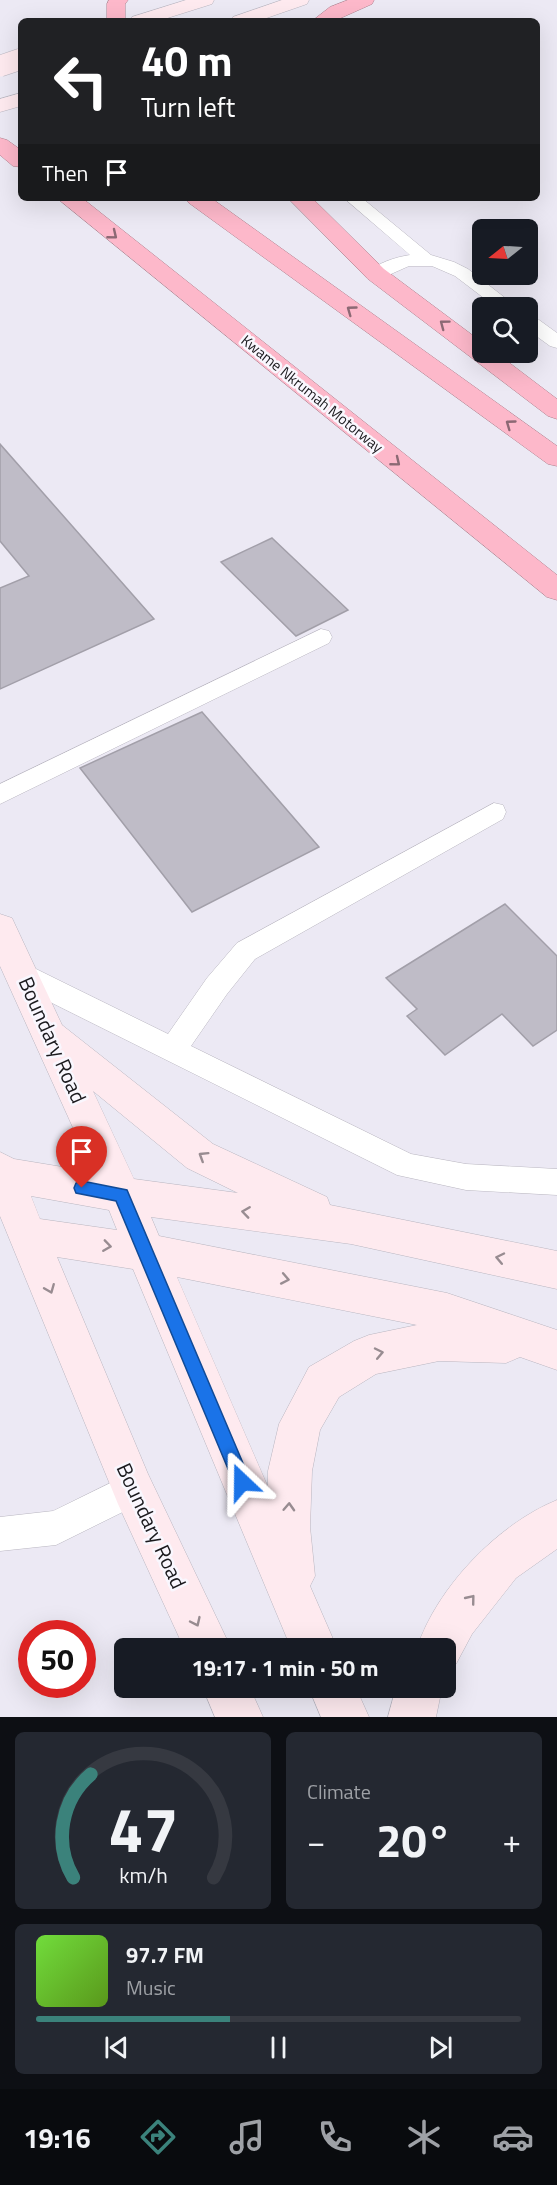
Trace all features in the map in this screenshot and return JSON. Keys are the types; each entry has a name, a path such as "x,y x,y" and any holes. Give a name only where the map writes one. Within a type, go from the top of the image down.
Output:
{"highway":[{"path":"116,18 116,4 119,0"},
{"path":"326,18 364,0"},
{"path":"0,55 18,68"},
{"path":"0,144 18,159"},
{"name":"Kwame Nkrumah Motorway","path":"72,201 557,590"},
{"path":"200,201 557,458"},
{"path":"302,201 376,274 557,411"}],"main road":[{"path":"148,18 205,0"},
{"path":"249,18 300,0"},
{"path":"0,66 18,60"},
{"path":"0,106 18,100"},
{"name":"Boundary Road","path":"0,928 24,976 122,1195 309,1638"},
{"path":"50,1034 200,1155 280,1196 351,1226"},
{"path":"1,1172 122,1195 351,1226 557,1270"},
{"name":"Boundary Road","path":"1,1172 133,1490 203,1638"},
{"path":"28,1235 145,1252 447,1312 548,1347"},
{"path":"295,1607 288,1527 290,1471 300,1424 324,1382 369,1355 439,1341 548,1347"},
{"path":"445,1638 456,1618 500,1562 557,1522"},
{"path":"230,1698 239,1717"},
{"path":"336,1698 345,1717"},
{"path":"412,1717 417,1698"}],"lane":[{"path":"356,201 424,258"},
{"path":"376,274 407,260 424,258 446,263 494,297"},
{"path":"538,328 557,342"},
{"path":"0,795 321,637"},
{"path":"172,1051 217,986 246,951 494,812"},
{"path":"24,976 407,1166 466,1177 557,1182"},
{"path":"0,1534 56,1528 133,1490"}],"building":[{"path":"0,444 154,619 0,689 0,588 29,576 0,541"},
{"path":"272,538 348,610 296,636 221,562"},
{"path":"202,712 319,847 192,912 80,768"},
{"path":"505,904 557,956 557,1030 533,1046 502,1014 445,1055 407,1016 417,1009 386,978"}],"route":[{"path":"82,1188 122,1195 242,1482"}]}
